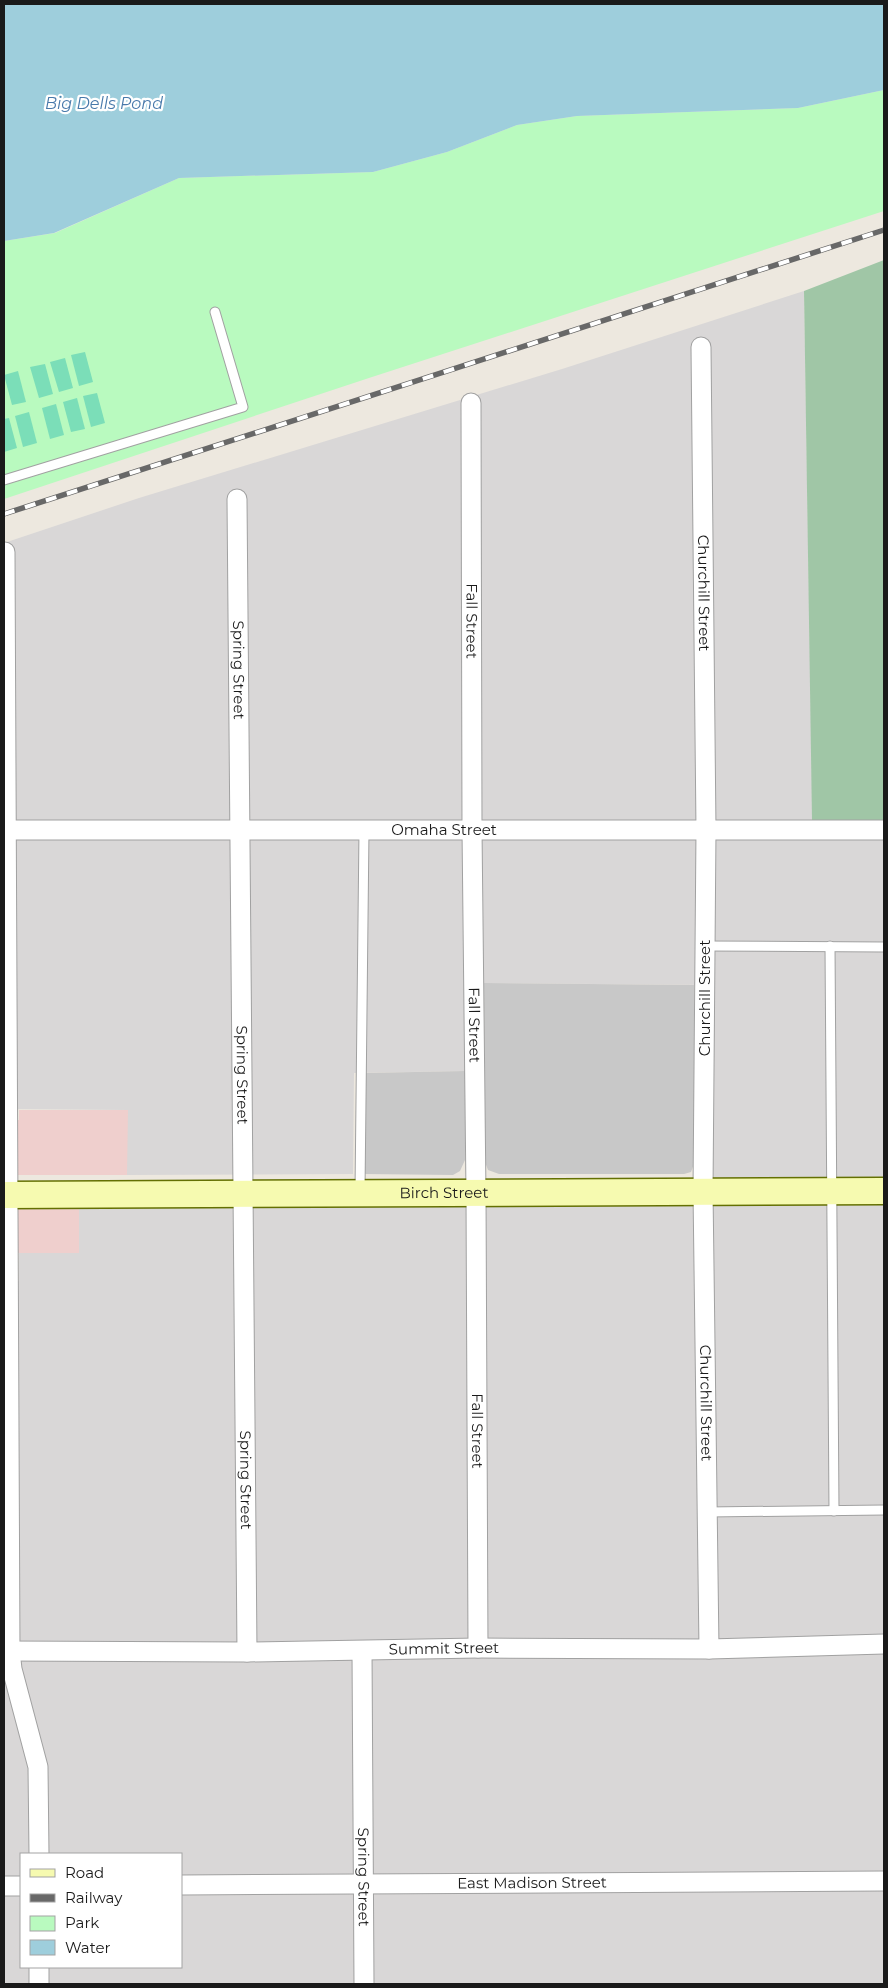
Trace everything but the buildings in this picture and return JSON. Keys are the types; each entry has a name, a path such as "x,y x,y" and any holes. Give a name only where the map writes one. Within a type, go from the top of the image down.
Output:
{"main road":[{"name":"Birch Street","path":"6,1195 884,1191"}],"street":[{"name":"Churchill Street","path":"701,347 706,830 704,1191 709,1649"},
{"name":"Fall Street","path":"471,402 478,1648"},
{"name":"Spring Street","path":"237,499 247,1652"},
{"path":"5,552 4,830 7,1651 38,1767 39,1853"},
{"name":"Omaha Street","path":"4,830 884,830"},
{"name":"Summit Street","path":"7,1651 247,1652 478,1648 709,1649 884,1644"},
{"name":"Spring Street","path":"362,1651 364,1984"},
{"name":"East Madison Street","path":"182,1885 884,1881"},
{"path":"4,1886 20,1886"},
{"path":"39,1968 39,1984"}],"lane":[{"path":"4,480 243,407 215,312"},
{"path":"360,1194 360,1031 364,830"},
{"path":"705,946 884,947"},
{"path":"830,946 834,1511"},
{"path":"707,1512 884,1510"}],"shaded area":[{"path":"804,291 813,840 884,840 884,1182 718,1182 713,1179 710,1173 713,985 464,983 465,1071 354,1073 353,1174 127,1175 127,1110 4,1109 4,543 139,498 562,369"},
{"path":"484,983 694,985 695,1161 691,1172 684,1174 499,1174 488,1170 485,1162"},
{"path":"465,1071 465,1160 460,1171 453,1175 364,1174 364,1073"},
{"path":"19,1110 128,1110 127,1175 4,1175 4,1120 19,1120"},
{"path":"4,1200 79,1200 79,1253 4,1253"},
{"path":"79,1200 884,1200 884,1984 4,1984 4,1281 19,1281 19,1253 79,1253"}],"green space":[{"path":"884,90 884,211 4,499 4,241 55,233 179,178 373,172 447,152 517,125 577,116 798,108"},
{"path":"884,260 884,820 812,820 804,291"},
{"path":"85,352 93,382 79,386 71,355"},
{"path":"65,358 73,388 59,392 50,362"},
{"path":"45,364 53,394 39,398 30,367"},
{"path":"18,371 26,402 12,405 4,375"},
{"path":"97,393 105,423 91,427 83,396"},
{"path":"77,398 85,429 71,432 63,402"},
{"path":"56,404 64,435 50,439 42,408"},
{"path":"29,412 37,443 23,447 15,416"},
{"path":"9,418 17,448 4,452 4,419"}],"water":[{"name":"Big Dells Pond","path":"4,4 884,4 884,90 798,108 577,116 517,125 447,152 373,172 179,178 54,233 4,241"}],"railway":[{"path":"4,514 884,230"}]}
